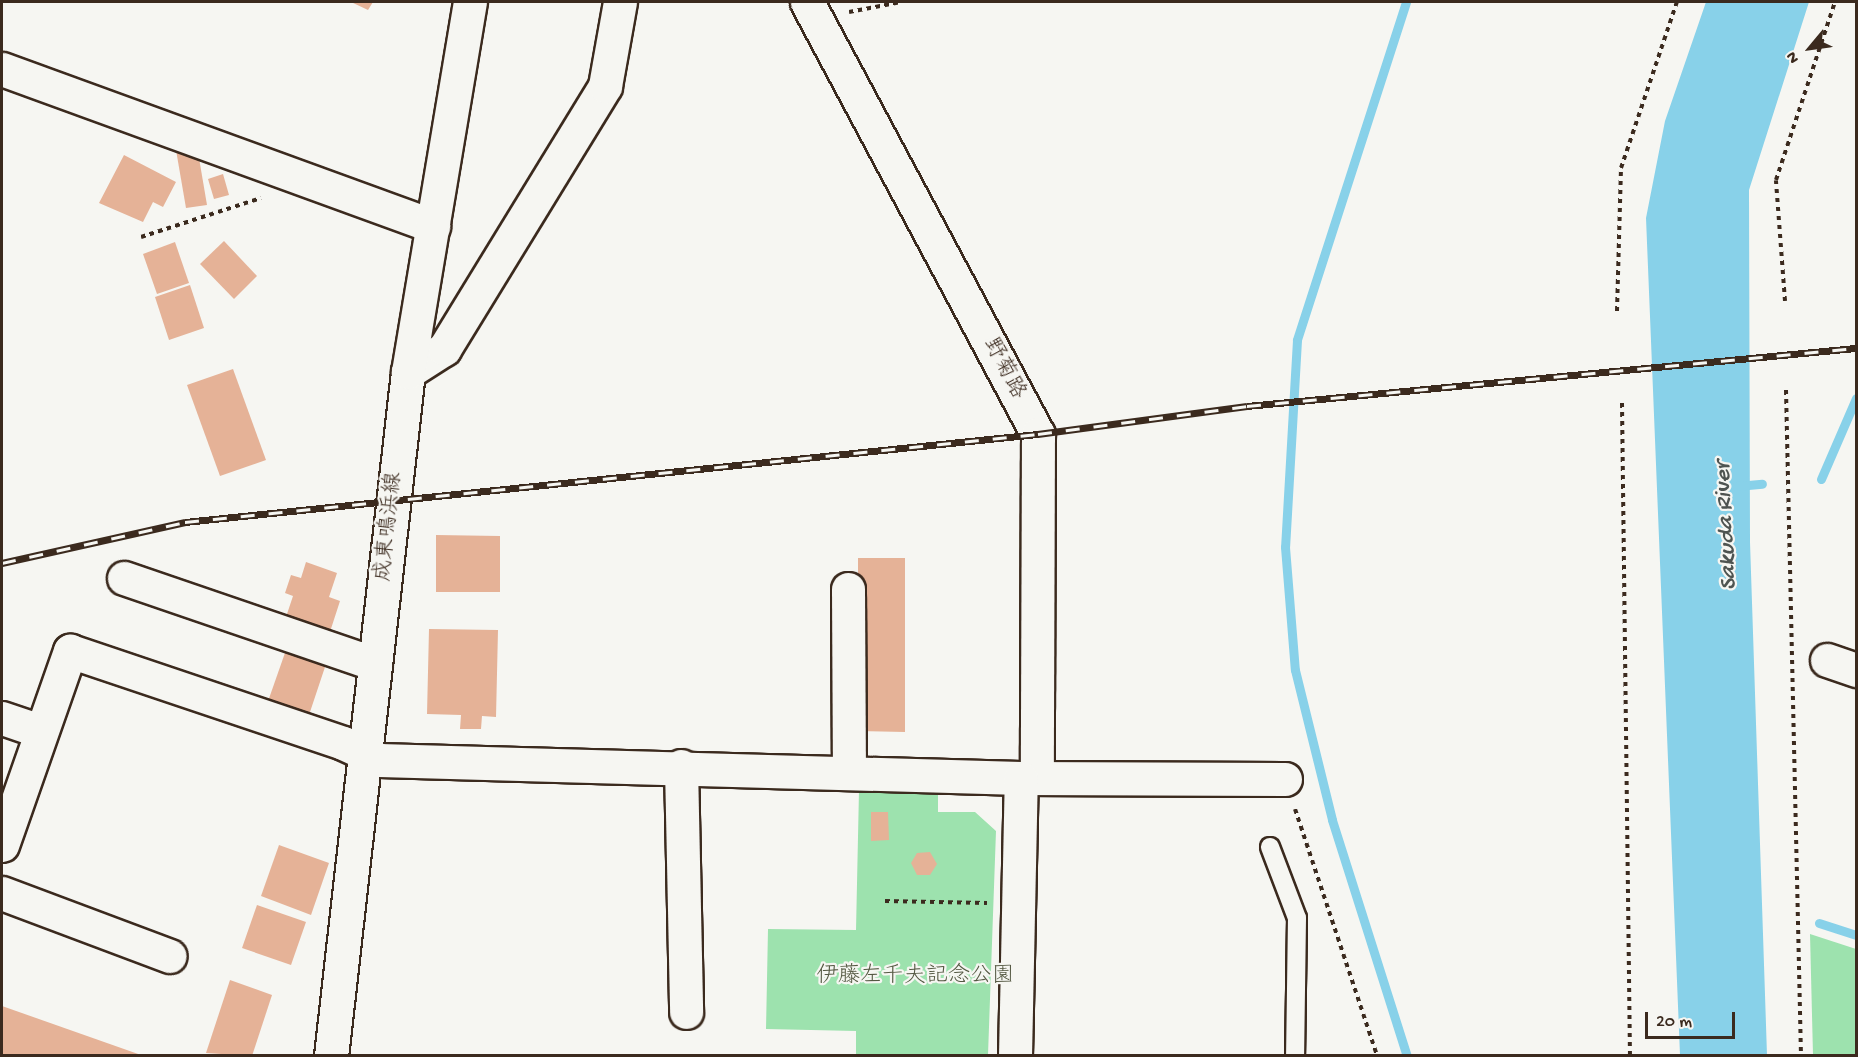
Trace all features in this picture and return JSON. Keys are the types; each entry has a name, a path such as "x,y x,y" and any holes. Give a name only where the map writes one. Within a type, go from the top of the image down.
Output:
{"street":[{"name":"成東鳴浜線","path":"331,1056 408,372 470,2"},
{"path":"408,372 444,349 605,87 620,2"},
{"name":"野菊路","path":"811,10 1038,434 1029,778 1018,903 1016,1056"},
{"path":"2,69 433,226"},
{"path":"124,578 375,664"},
{"path":"848,589 849,771"},
{"path":"2,845 40,731 70,651 379,760 681,766 1029,778 1285,779"},
{"path":"2,718 40,731"},
{"path":"681,766 686,1012"},
{"path":"2,893 170,956"}],"lane":[{"path":"1270,848 1297,918 1295,1056"}],"path":[{"path":"811,10 901,2"},
{"path":"1617,311 1622,168 1677,2"},
{"path":"1785,301 1776,180 1835,2"},
{"path":"141,237 263,197"},
{"path":"1786,390 1801,1056"},
{"path":"1622,403 1630,1056"},
{"path":"1285,779 1377,1056"},
{"path":"885,900 1018,903"}],"green space":[{"name":"伊藤左千夫記念公園","path":"859,790 938,791 938,812 975,812 996,831 988,1055 856,1055 856,1031 766,1029 768,929 856,930"},
{"path":"1810,934 1856,949 1856,1055 1813,1055"}],"water":[{"name":"Sakuda River","path":"1706,2 1809,2 1749,190 1750,542 1767,1055 1680,1055 1646,218 1665,121"}],"building":[{"path":"351,2 373,2 368,10"},
{"path":"176,150 199,158 207,205 186,208"},
{"path":"124,155 176,182 163,207 153,202 143,222 99,203"},
{"path":"223,174 229,195 214,199 208,179"},
{"path":"224,241 257,276 234,299 200,264"},
{"path":"175,242 189,283 157,294 143,254"},
{"path":"190,285 204,328 169,340 155,297"},
{"path":"233,369 266,460 220,476 187,385"},
{"path":"436,535 500,536 500,592 436,592"},
{"path":"858,558 905,558 905,732 858,731"},
{"path":"306,562 337,573 329,597 340,601 328,638 284,623 293,596 285,593 291,575 301,578"},
{"path":"429,629 498,630 496,717 482,716 481,729 460,729 461,715 427,714"},
{"path":"286,650 326,664 307,721 266,707"},
{"path":"871,812 888,812 889,840 871,841"},
{"path":"279,845 329,863 311,915 261,896"},
{"path":"930,852 937,864 930,875 917,875 911,863 917,853"},
{"path":"257,905 306,922 291,965 242,948"},
{"path":"230,980 272,995 252,1056 206,1053"},
{"path":"2,1006 141,1055 141,1056 2,1056"}],"waterway":[{"path":"1406,2 1297,340 1285,547 1295,670 1332,820 1407,1056"},
{"path":"1821,479 1856,398"},
{"name":"Sakuda River","path":"1737,486 1762,484"},
{"path":"1819,923 1856,935"}],"railway":[{"path":"2,563 185,522 1038,434 1247,406 1856,348"}]}
